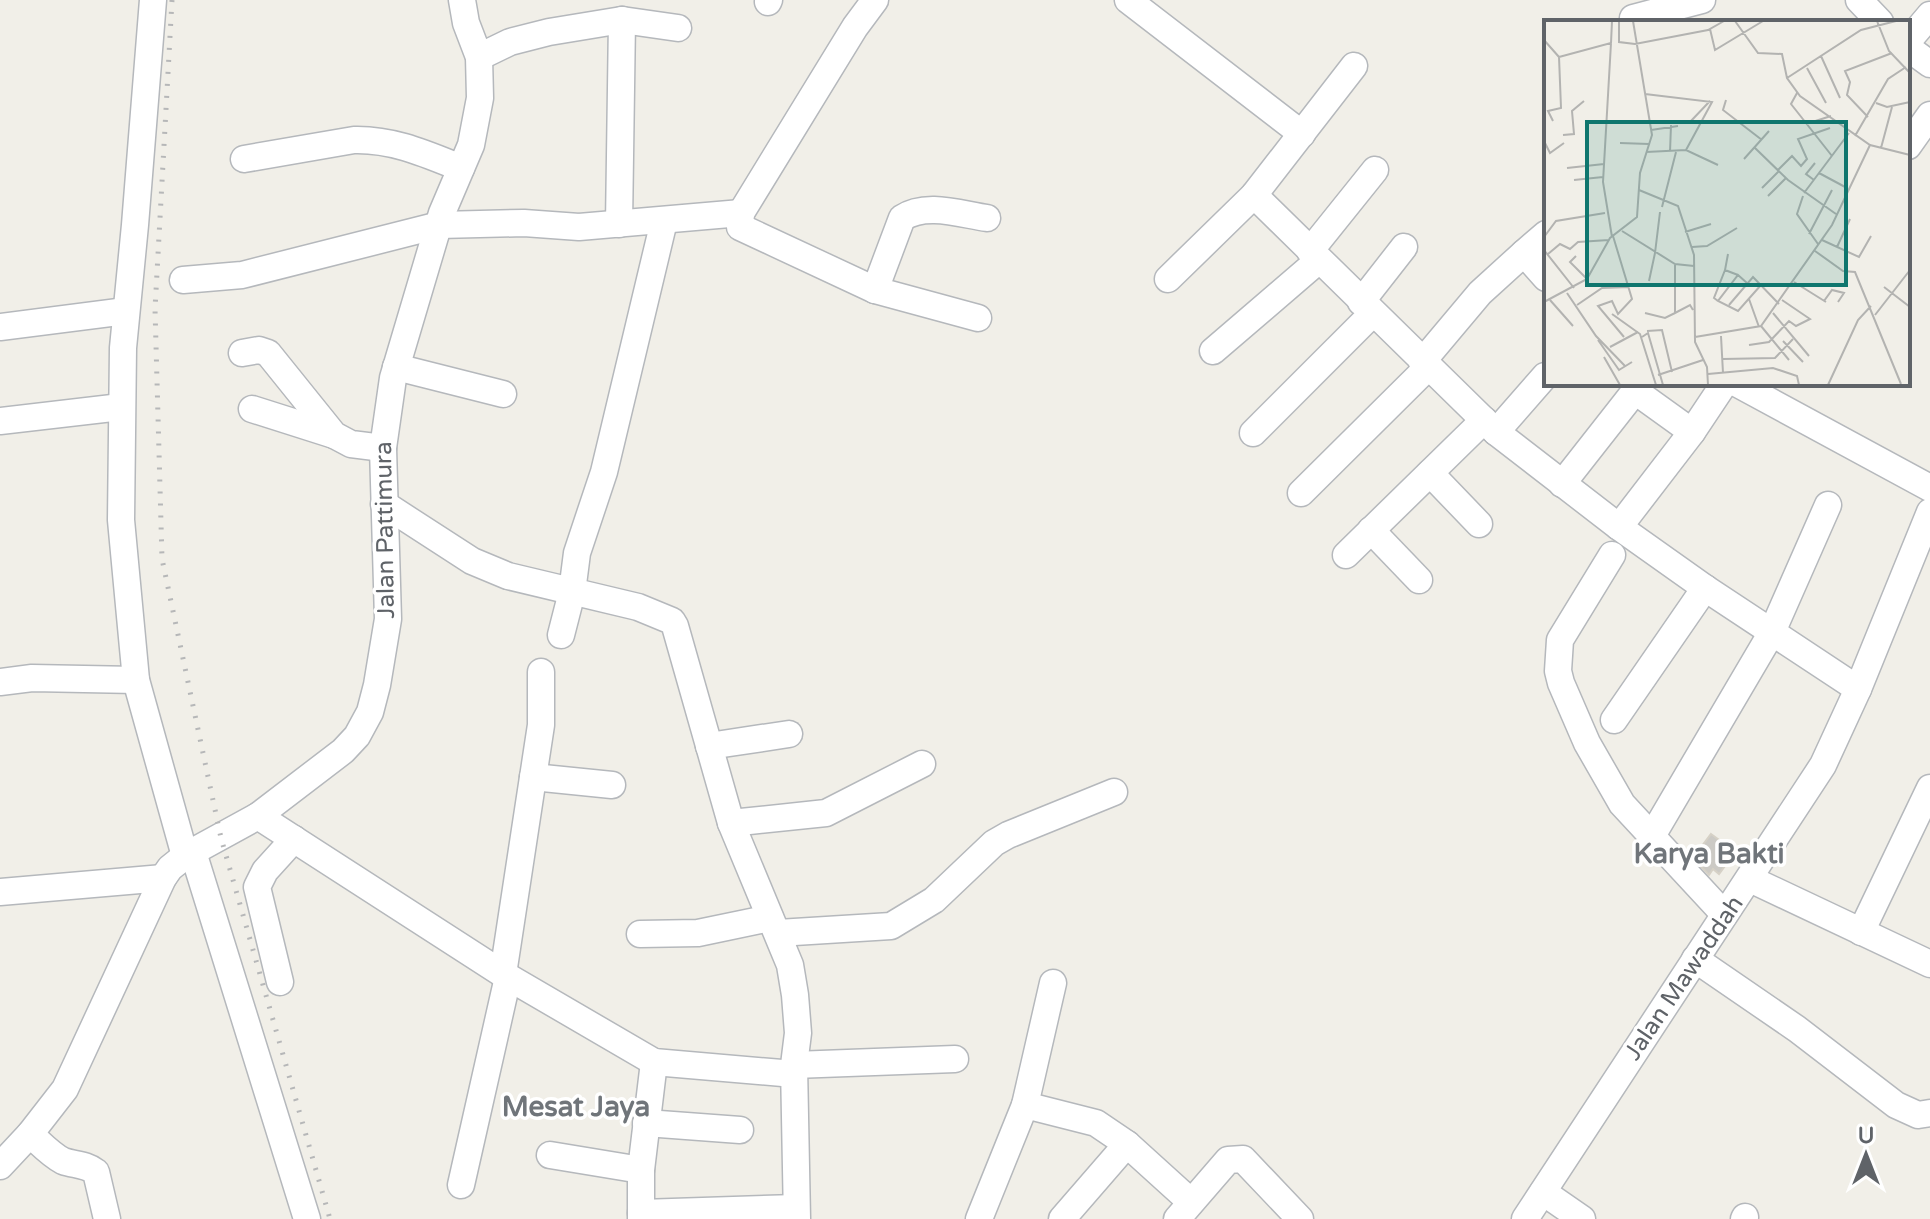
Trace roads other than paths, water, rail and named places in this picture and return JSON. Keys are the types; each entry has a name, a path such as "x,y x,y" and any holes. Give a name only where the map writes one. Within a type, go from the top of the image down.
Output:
{"street":[{"path":"153,0 126,311 121,407 121,520 136,680 307,1219"},
{"name":"Jalan Pattimura","path":"0,1166 65,1089 163,878 189,854 258,816 343,751 357,736 370,712 388,619 383,448 396,367 439,225 471,145 480,98 479,57 466,23 462,0"},
{"path":"875,0 741,213 740,227 875,290 978,318"},
{"path":"1128,0 1302,134"},
{"path":"1630,13 1702,0"},
{"path":"1859,0 1878,20"},
{"path":"1910,39 1930,15"},
{"path":"479,57 510,42 622,20 678,28"},
{"path":"619,224 622,20"},
{"path":"1910,49 1930,64"},
{"path":"1168,279 1254,195 1354,66"},
{"path":"1910,143 1930,115"},
{"path":"244,159 372,139 392,142 461,168"},
{"path":"1213,351 1314,256 1375,170"},
{"path":"1254,195 1490,426 1619,527 1858,689"},
{"path":"875,290 902,218 925,209 987,218"},
{"path":"183,280 242,275 439,225 524,223 579,227 741,213"},
{"path":"561,635 572,592 577,553 604,472 664,221"},
{"path":"1301,493 1425,365 1480,293 1544,236"},
{"path":"1253,433 1367,308 1404,247"},
{"path":"1524,253 1544,276"},
{"path":"0,327 126,311"},
{"path":"242,353 259,350 268,353 334,435"},
{"path":"396,367 503,394"},
{"path":"1346,555 1430,473 1490,426 1544,377"},
{"path":"1619,527 1692,432 1723,386"},
{"path":"1742,386 1930,488"},
{"path":"1562,484 1637,387 1692,432"},
{"path":"0,421 121,407"},
{"path":"252,409 334,435 351,444 383,448"},
{"path":"1430,473 1479,524"},
{"path":"384,504 472,561 508,576 638,607 672,621 731,823 790,965 798,1033 794,1070 797,1214 641,1216 641,1170 654,1062"},
{"path":"1652,836 1772,632 1828,505"},
{"name":"Jalan Mawaddah","path":"1525,1219 1823,765 1858,689 1930,512"},
{"path":"1371,530 1419,580"},
{"path":"1612,555 1560,640 1558,671 1594,755 1622,804 1724,914"},
{"path":"1614,720 1705,588"},
{"path":"461,1185 506,976 541,725 541,672"},
{"path":"0,682 32,678 136,680"},
{"path":"709,746 789,734"},
{"path":"731,823 826,813 922,764"},
{"path":"533,777 612,785"},
{"path":"1861,932 1930,788"},
{"path":"640,934 698,933 774,926 891,926 934,900 994,843 1114,792"},
{"path":"258,816 506,976 654,1062 794,1070 955,1059"},
{"path":"280,982 257,887 265,871 294,839"},
{"path":"0,892 163,878"},
{"path":"1750,879 1930,964"},
{"path":"1695,959 1797,1029 1906,1111 1918,1115 1930,1113"},
{"path":"979,1219 1025,1105 1053,983"},
{"path":"1025,1105 1096,1123 1127,1144 1184,1210 1228,1160 1236,1158 1243,1159 1298,1218"},
{"path":"646,1123 740,1130"},
{"path":"30,1134 64,1161 90,1167 96,1172 107,1219"},
{"path":"1062,1219 1127,1144"},
{"path":"550,1155 641,1170"},
{"path":"1543,1192 1582,1219"}],"railway":[{"path":"172,0 155,309 162,559 221,838 330,1219"}],"district":[{"name":"Karya Bakti","path":"1709,854"},
{"name":"Mesat Jaya","path":"576,1107"}]}
